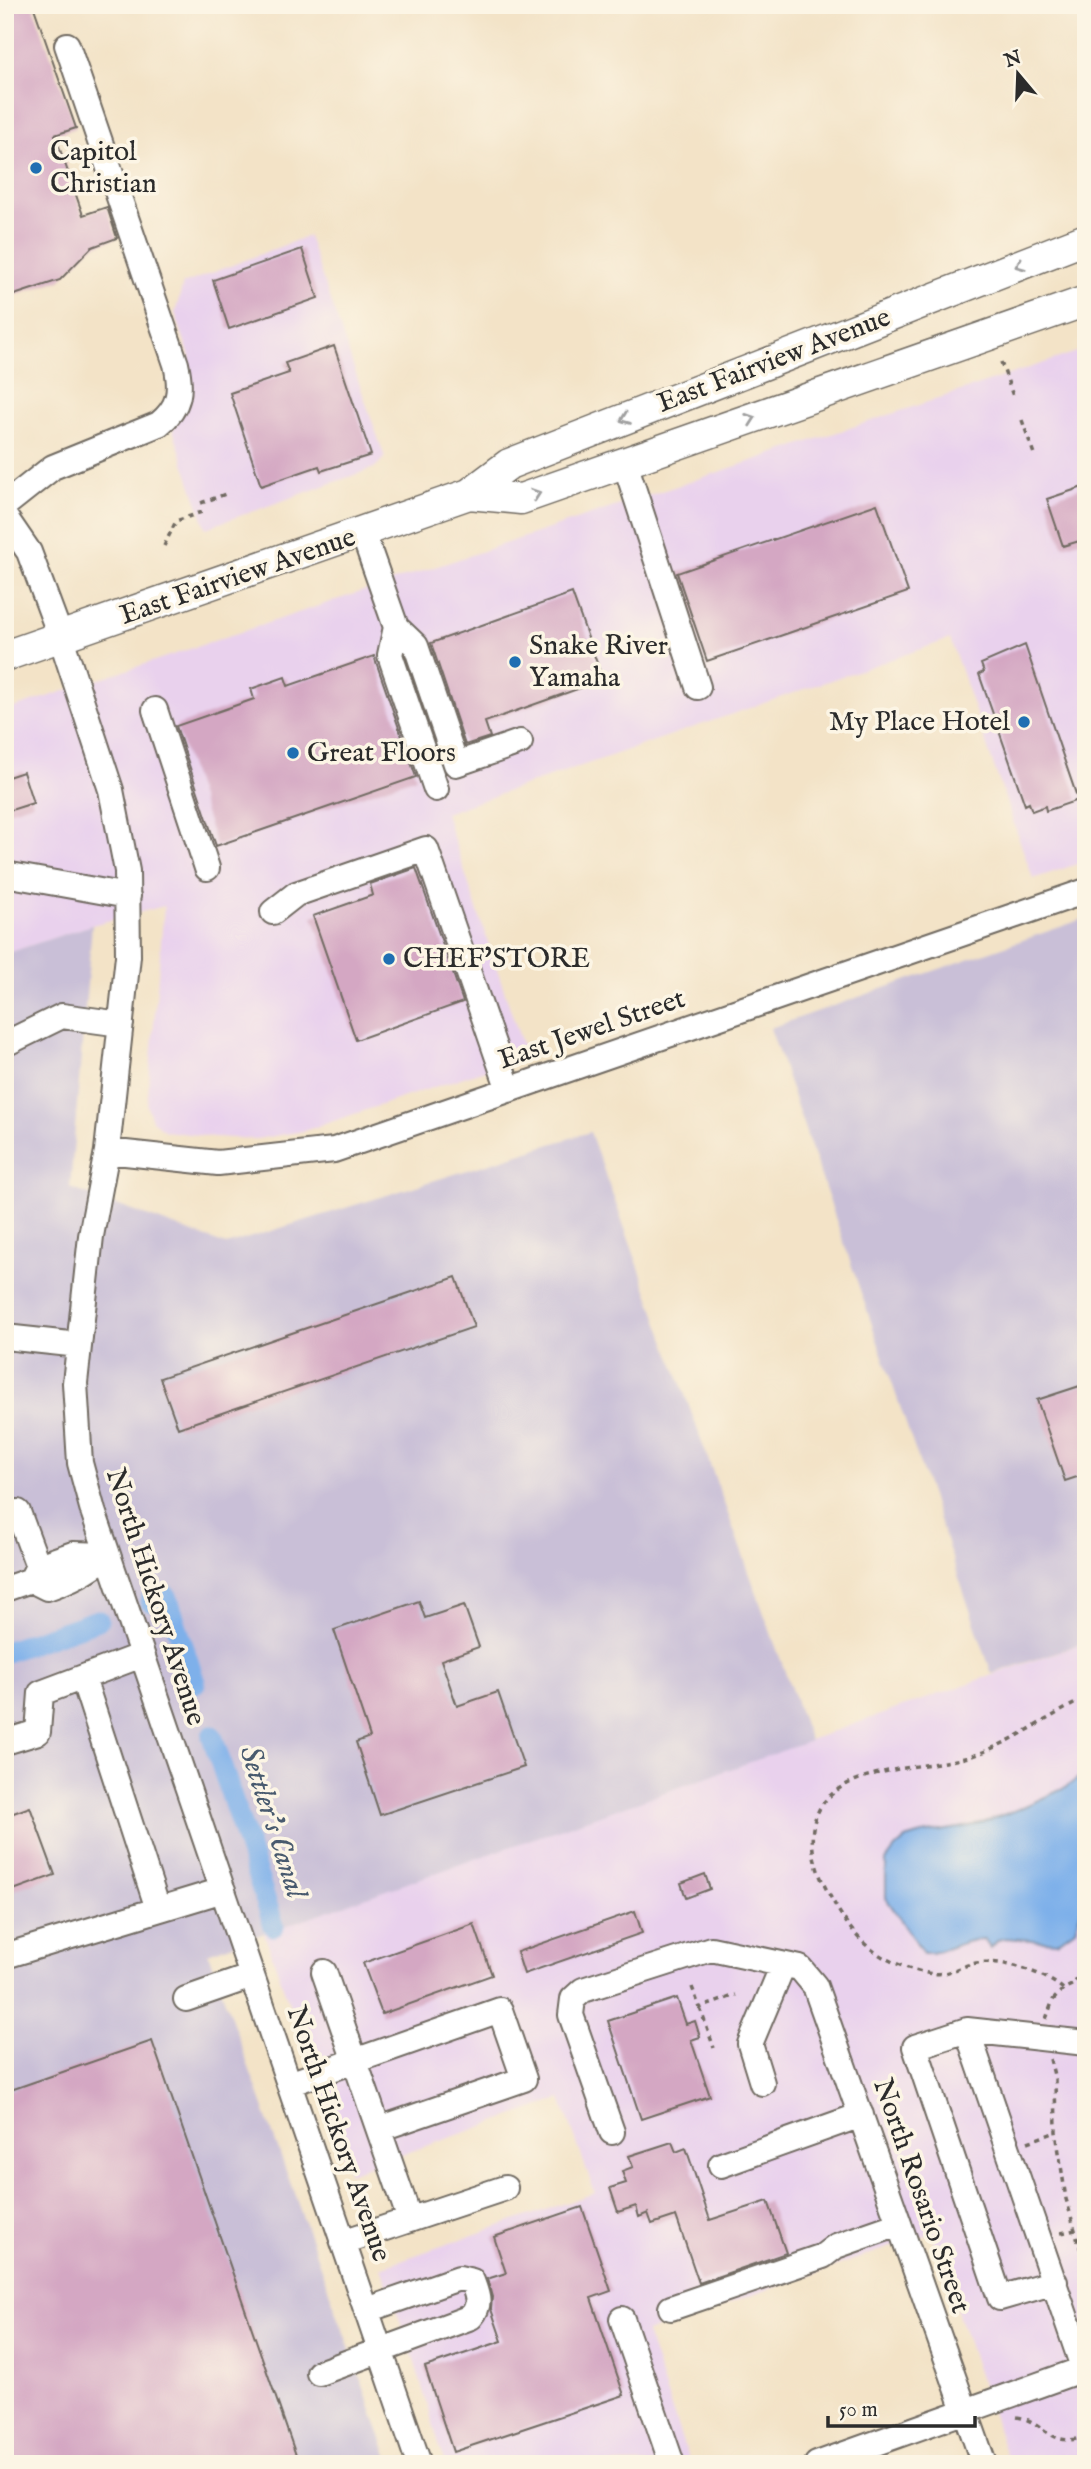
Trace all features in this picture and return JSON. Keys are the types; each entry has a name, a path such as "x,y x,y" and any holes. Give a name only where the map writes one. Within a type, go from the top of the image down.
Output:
{"main road":[{"name":"East Fairview Avenue","path":"5,656 469,494 509,464 1086,239"},
{"name":"East Fairview Avenue","path":"469,494 521,499 1086,301"}],"street":[{"path":"5,505 53,467 159,424 171,414 180,392 176,364 67,45"},
{"path":"625,463 698,687"},
{"name":"North Hickory Avenue","path":"5,517 29,552 61,638 111,790 127,870 128,956 107,1152 91,1236 75,1383 80,1463 108,1555 419,2464"},
{"path":"363,533 396,628 416,646 456,764 520,742"},
{"path":"396,628 390,655 436,789"},
{"path":"155,710 206,868"},
{"path":"273,912 296,894 426,849 509,1090"},
{"path":"5,874 128,895"},
{"name":"East Jewel Street","path":"107,1152 219,1163 334,1150 1086,891"},
{"path":"5,1044 62,1016 121,1024"},
{"path":"5,1337 79,1345"},
{"path":"5,1516 18,1512 35,1573"},
{"path":"5,1589 73,1553 108,1555"},
{"path":"5,1742 38,1732 41,1693 142,1655"},
{"path":"83,1678 158,1909"},
{"path":"5,1956 223,1890"},
{"name":"North Rosario Street","path":"612,2132 571,2015 573,1999 583,1990 711,1949 800,1968 815,1986 984,2464"},
{"path":"762,2082 750,2044 783,1965"},
{"path":"324,1972 410,2220"},
{"path":"186,1999 252,1976"},
{"path":"289,2084 500,2010 524,2079 379,2129"},
{"path":"817,2464 1085,2371 967,2030"},
{"path":"1055,2282 1000,2298 915,2047 967,2030 1086,2043"},
{"path":"721,2165 861,2115"},
{"path":"343,2242 505,2188"},
{"path":"671,2308 823,2256 836,2246 899,2224"},
{"path":"319,2373 365,2358 380,2348 471,2317 478,2309 479,2301 472,2281 459,2278 367,2310"},
{"path":"622,2319 672,2464"}],"path":[{"path":"1001,362 1014,399"},
{"path":"1022,419 1034,454"},
{"path":"201,503 228,493"},
{"path":"164,546 176,521 202,512"},
{"path":"1063,1989 1038,1972 1020,1968 969,1965 946,1975 934,1975 882,1958 851,1932 819,1874 811,1840 814,1820 822,1804 846,1783 972,1755 1086,1698"},
{"path":"1045,2023 1053,2000 1063,1989 1074,1984 1086,1963"},
{"path":"692,1987 714,2048"},
{"path":"700,2008 736,1995"},
{"path":"1048,2054 1055,2079 1056,2132 1067,2206 1086,2268"},
{"path":"1035,2139 1056,2132"},
{"path":"1067,2231 1086,2228"},
{"path":"1009,2418 1022,2417 1057,2438 1074,2440 1086,2436"}],"shaded area":[{"path":"308,236 385,458 374,468 206,528 173,430 190,357 175,313 183,284"},
{"path":"1086,349 1086,861 1033,879 950,639 445,813 526,1056 304,1131 256,1139 213,1137 165,1131 152,1120 147,1106 164,906 92,925 5,954 5,711"},
{"path":"1086,918 1086,1642 992,1674 770,1028"},
{"path":"92,925 70,1188 226,1245 590,1132 810,1741 208,1953 391,2464 5,2464 5,954"},
{"path":"1086,1642 1086,2464 1009,2464 931,2233 646,2332 690,2464 445,2464 415,2363 381,2267 595,2193 561,2099 349,2173 264,1933"}],"water":[{"path":"1086,1772 1086,1896 1075,1929 1057,1942 1005,1938 998,1940 991,1948 984,1939 923,1953 886,1898 886,1861 895,1849 906,1839 971,1826 1014,1811 1065,1788"}],"building":[{"name":"Capitol Christian","path":"5,5 33,5 76,128 55,135 83,215 107,207 117,238 92,247 60,280 5,298"},
{"path":"302,249 318,298 229,329 213,280"},
{"path":"334,346 371,455 321,471 319,466 261,486 230,393 289,373 285,363"},
{"path":"1086,486 1086,539 1063,546 1047,499"},
{"path":"877,504 908,592 707,661 677,573"},
{"name":"Snake River Yamaha","path":"572,593 603,680 485,722 490,737 465,745 431,643"},
{"name":"My Place Hotel","path":"1025,645 1078,800 1046,811 1045,806 1032,811 1029,803 1025,805 979,674 984,672 981,664"},
{"name":"Great Floors","path":"374,656 416,777 216,846 176,726 254,699 251,689 285,677 288,686"},
{"path":"23,772 33,803 5,812 5,778"},
{"name":"CHEF'STORE","path":"416,868 463,1002 356,1040 313,916 373,895 370,884"},
{"path":"456,1277 474,1327 178,1428 160,1378"},
{"path":"1086,1384 1086,1474 1065,1481 1037,1400"},
{"path":"419,1601 425,1618 464,1605 479,1647 441,1660 457,1706 498,1692 524,1767 380,1815 356,1742 370,1737 334,1630"},
{"path":"30,1807 55,1875 5,1893 5,1816"},
{"path":"705,1874 710,1889 686,1898 681,1883"},
{"path":"635,1911 642,1933 524,1974 517,1952"},
{"path":"474,1924 492,1975 382,2014 363,1963"},
{"path":"677,1998 686,2024 695,2021 700,2037 691,2040 710,2096 641,2119 608,2021"},
{"path":"152,2041 299,2464 5,2464 5,2092"},
{"path":"672,2142 676,2152 686,2148 710,2220 768,2201 786,2253 699,2283 676,2216 652,2224 648,2213 639,2217 636,2206 618,2212 610,2188 626,2183 622,2171 633,2167 629,2156"},
{"path":"582,2207 611,2291 591,2298 624,2395 453,2452 425,2367 502,2341 491,2309 492,2297 487,2279 506,2273 494,2237"}],"waterway":[{"name":"Settler's Canal","path":"150,1601 167,1596 195,1683"},
{"path":"5,1652 98,1620"},
{"name":"Settler's Canal","path":"212,1736 274,1926"}],"place":[{"name":"Capitol Christian","path":"36,168"},
{"name":"Snake River Yamaha","path":"515,662"},
{"name":"My Place Hotel","path":"1024,722"},
{"name":"Great Floors","path":"293,753"},
{"name":"CHEF'STORE","path":"389,959"}]}
